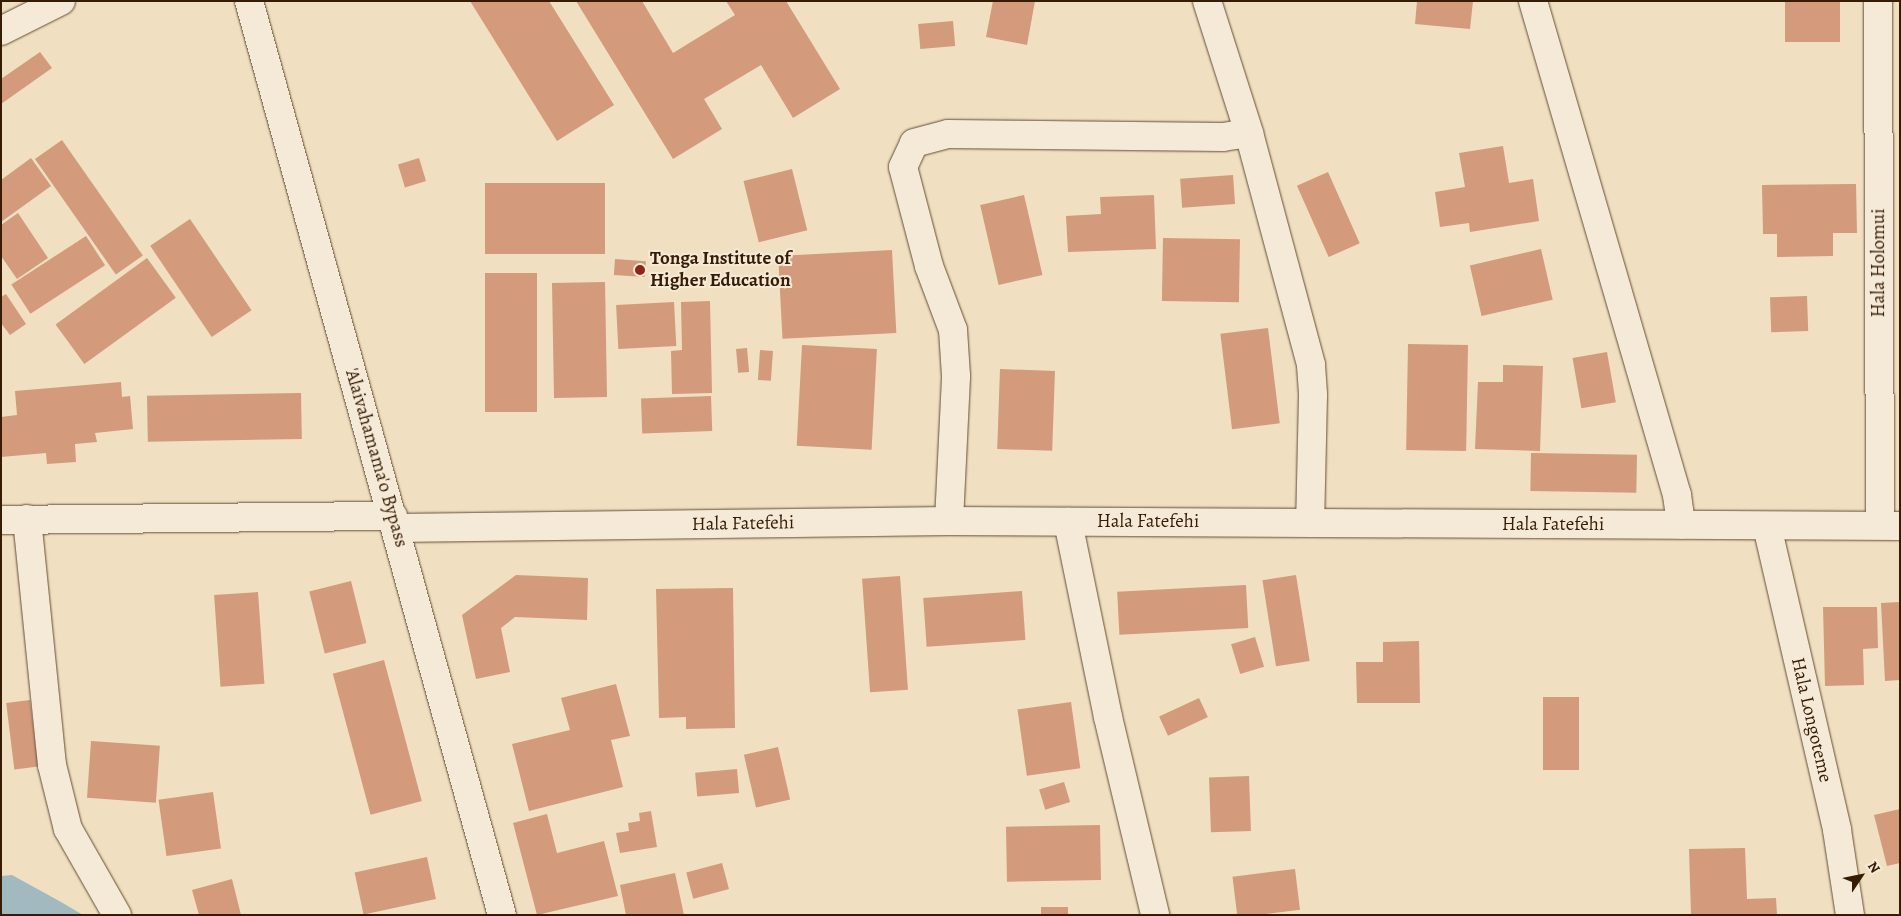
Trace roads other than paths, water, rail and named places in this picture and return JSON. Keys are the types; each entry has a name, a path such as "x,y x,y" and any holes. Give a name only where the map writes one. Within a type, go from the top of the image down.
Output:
{"street":[{"path":"1,31 61,1"},
{"name":"'Alaivahamama'o Bypass","path":"249,1 502,915"},
{"path":"1207,1 1249,133 1311,365 1313,395 1310,523"},
{"path":"1533,1 1677,495 1681,525"},
{"name":"Hala Holomui","path":"1878,1 1890,525"},
{"path":"949,521 956,376 953,330 927,257 903,167 914,143 948,134 1223,137 1249,133"},
{"path":"14,520 52,765 68,829 116,915"},
{"name":"Hala Fatefehi","path":"14,520 1890,525"},
{"path":"1068,522 1108,717 1155,915"},
{"name":"Hala Longoteme","path":"1767,526 1836,830 1850,915"}],"water":[{"path":"12,875 83,915 1,915 1,876"}],"place":[{"name":"Tonga Institute of Higher Education","path":"640,270"}]}
